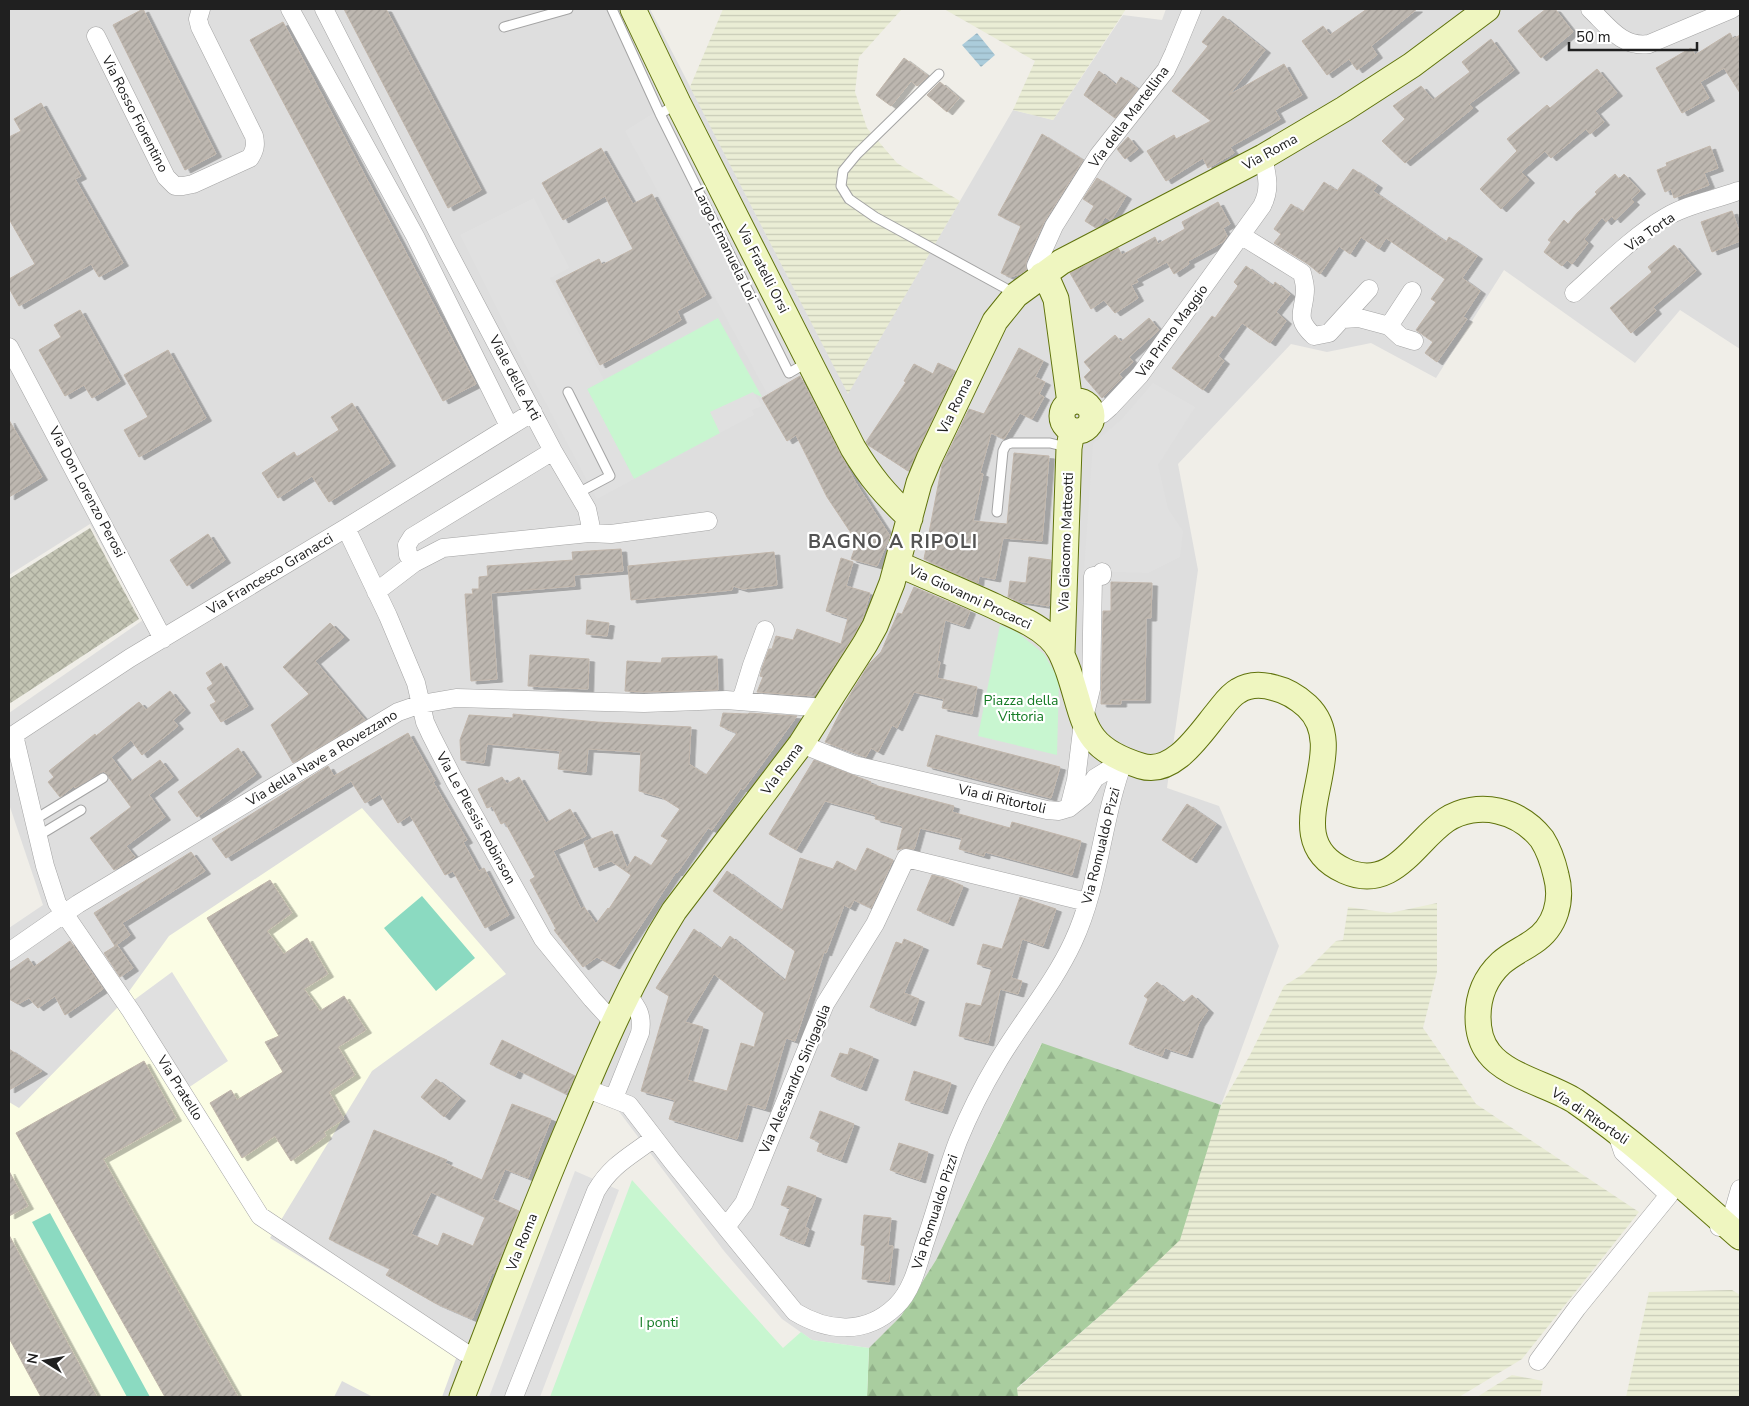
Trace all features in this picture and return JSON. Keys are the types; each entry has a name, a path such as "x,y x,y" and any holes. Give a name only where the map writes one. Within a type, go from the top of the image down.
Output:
{"street":[{"name":"Via Rosso Fiorentino","path":"96,36 166,177 175,186 192,184 250,158 256,143 200,27 198,19 201,9"},
{"name":"Viale delle Arti","path":"290,9 415,236 509,426"},
{"name":"Viale delle Arti","path":"324,9 434,226 553,451 578,493 588,515 589,533"},
{"name":"Via Fratelli Orsi","path":"633,9 669,108 810,361 868,474 882,491 910,518"},
{"name":"Via della Martellina","path":"1042,275 1036,266 1054,226 1098,156 1166,70 1192,9"},
{"name":"Via Roma","path":"462,1397 584,1088 627,994 656,939 674,911 801,744 863,648 875,626 898,564 919,483 996,321 1016,295 1061,262 1262,157 1378,88 1487,9"},
{"path":"1590,9 1622,40 1631,44 1642,45 1649,44 1731,9 1740,16"},
{"name":"Via Primo Maggio","path":"1092,417 1102,414 1110,407 1140,375 1242,236 1266,197 1268,182 1262,157"},
{"name":"Via Torta","path":"1574,293 1640,236 1666,217 1739,188"},
{"path":"415,236 434,226"},
{"path":"1242,236 1302,273 1305,288 1301,314 1304,327 1314,336 1329,333 1369,289"},
{"name":"Via Giacomo Matteotti","path":"1042,275 1049,283 1056,298 1070,403 1063,409 1061,417 1071,439 1062,653"},
{"path":"1389,326 1412,291"},
{"path":"1343,319 1359,318 1389,326 1401,337 1414,341"},
{"name":"Via Don Lorenzo Perosi","path":"9,346 163,639"},
{"path":"1070,403 1074,401 1085,403 1089,407 1092,417 1087,428 1071,439"},
{"name":"Via Francesco Granacci","path":"12,736 130,658 346,528 532,412"},
{"path":"414,563 408,555 407,545 412,537 553,451"},
{"path":"376,592 414,563 435,551 448,547 589,533 611,534 708,522"},
{"name":"Via Le Plessis Robinson","path":"346,528 416,683 430,735 543,939 614,1023"},
{"name":"Via Giovanni Procacci","path":"898,564 1023,620 1051,639 1062,653"},
{"path":"1069,808 1076,780 1090,689 1093,576 1102,576 1102,572"},
{"path":"741,701 765,630"},
{"path":"1062,653 1089,734 1100,746 1124,760 1096,778 1084,796 1069,808"},
{"name":"Via di Ritortoli","path":"1124,760 1151,769 1158,769 1167,765 1198,737 1232,695 1250,686 1267,686 1289,692 1297,697 1312,711 1317,720 1324,745 1324,760 1312,807 1312,831 1318,848 1342,870 1365,876 1388,871 1404,860 1448,819 1470,811 1494,810 1510,815 1531,827 1545,844 1558,880 1560,901 1552,922 1545,932 1537,940 1503,961 1484,986 1478,1006 1478,1024 1481,1038 1489,1054 1508,1070 1551,1088 1571,1099 1616,1130 1736,1235"},
{"name":"Via della Nave a Rovezzano","path":"9,952 86,899 398,712 421,704 439,700 466,698 644,703 741,701 802,708 825,708"},
{"name":"Via Pratello","path":"12,736 57,904 131,1011 260,1216 464,1352"},
{"name":"Via di Ritortoli","path":"801,744 854,765 1047,810 1059,811 1069,808"},
{"name":"Via Romualdo Pizzi","path":"614,1098 629,1105 795,1312 816,1323 841,1328 858,1326 885,1315 906,1294 916,1272 958,1142 974,1104 997,1062 1066,956 1082,921 1100,857 1118,775 1124,760"},
{"name":"Via Alessandro Sinigaglia","path":"726,1227 744,1203 825,1004 875,924 906,858 1087,902"},
{"path":"584,1088 614,1098 640,1033 641,1025 641,1017 627,994"},
{"path":"1538,1361 1577,1308 1669,1195 1623,1152 1616,1130"},
{"path":"514,1397 596,1191 608,1174 622,1161 654,1138"},
{"path":"1736,1235 1740,1189"}],"lane":[{"path":"504,27 568,9"},
{"name":"Via Fratelli Orsi","path":"612,9 669,108"},
{"path":"939,74 843,171 841,186 849,199 875,217 1016,295"},
{"path":"568,392 610,476 578,493"},
{"path":"997,512 1003,452 1006,445 1011,443 1050,443 1071,439"},
{"path":"36,828 103,778"},
{"path":"36,828 81,810"}],"shaded area":[{"path":"9,9 650,9 848,393 1013,110 1053,120 1123,15 1162,20 1166,9 1740,9 1740,349 1680,310 1635,363 1504,270 1436,378 1371,343 1327,352 1291,344 1178,464 1198,570 1167,788 1219,806 1279,946 1221,1105 1041,1044 936,1260 901,1316 869,1348 812,1340 782,1319 724,1251 584,1065 454,1397 9,1397 9,928 43,905 9,804 9,713 143,620 90,524 9,575"},
{"path":"723,9 902,9 859,57 855,92 867,128 897,163 960,201 848,394 690,87"},
{"path":"944,9 1126,9 1053,120 1013,110 1035,61"},
{"path":"665,106 804,372 767,393 625,131"},
{"path":"534,198 569,268 550,278 604,380 587,389 634,479 597,499 515,345 460,235"},
{"path":"1153,383 1195,407 1158,465 1168,509 1183,531 1180,557 1148,573 1084,571 1093,444 1121,420"},
{"path":"753,392 762,406 752,410 754,415 720,433 710,412"},
{"path":"90,528 139,619 9,704 9,579"},
{"path":"362,808 506,974 372,1071 270,1238 458,1353 442,1397 373,1397 342,1381 334,1397 9,1397 9,1102 19,1108 117,1008 169,936"},
{"path":"1437,903 1437,972 1423,1028 1476,1104 1639,1212 1522,1359 1459,1397 1018,1397 1017,1389 1109,1308 1179,1240 1221,1105 1250,1055 1284,986 1303,974 1336,941 1343,940 1348,907 1390,913"},
{"path":"172,972 228,1061 188,1088 134,1000"},
{"path":"575,1171 619,1190 540,1397 489,1397"},
{"path":"1732,1290 1740,1295 1740,1397 1626,1397 1649,1292"},
{"path":"1512,1375 1543,1381 1540,1397 1477,1397"}],"green space":[{"path":"718,318 762,397 753,393 711,412 720,433 634,479 587,389"},
{"name":"Piazza della Vittoria","path":"1000,625 1017,632 1044,654 1059,680 1057,755 978,736"},
{"path":"422,896 475,958 436,991 384,928"},
{"path":"1042,1043 1221,1105 1180,1240 1109,1308 1017,1388 1018,1397 867,1397 869,1348 901,1316 936,1260"},
{"name":"I ponti","path":"632,1180 783,1348 801,1332 812,1340 869,1348 867,1397 550,1397"},
{"path":"50,1213 150,1397 127,1397 32,1222"}],"water":[{"path":"977,33 995,55 981,67 962,45"}],"building":[{"path":"143,9 216,154 185,170 113,25"},
{"path":"344,9 386,9 481,190 448,208"},
{"path":"1367,9 1417,9 1371,46 1377,55 1357,70 1349,59 1327,75 1302,41 1323,26 1330,35"},
{"path":"1546,9 1555,9 1573,32 1541,58 1518,31"},
{"path":"1223,16 1265,50 1229,95 1284,64 1302,95 1275,110 1280,119 1230,147 1234,153 1208,168 1203,158 1166,181 1147,151 1174,135 1176,139 1211,121 1172,91 1208,46 1202,42"},
{"path":"283,22 476,384 443,401 250,40"},
{"path":"1730,33 1733,39 1740,35 1740,93 1724,68 1700,82 1709,98 1682,113 1656,68 1691,48 1695,55"},
{"path":"1491,39 1514,70 1469,104 1473,108 1405,163 1382,141 1405,119 1393,106 1421,86 1433,100 1470,72 1462,62"},
{"path":"904,58 928,76 917,86 911,81 891,106 876,95"},
{"path":"1597,69 1617,93 1595,111 1604,122 1590,134 1586,129 1551,158 1545,151 1521,172 1529,180 1501,209 1480,189 1517,151 1507,139 1547,105 1550,108"},
{"path":"1099,71 1116,85 1121,77 1138,89 1115,118 1084,95"},
{"path":"940,82 959,98 947,112 927,95"},
{"path":"41,103 81,176 75,179 123,263 99,277 91,264 19,306 9,288 9,279 35,264 9,219 9,137 21,131 14,119"},
{"path":"1042,134 1083,160 1044,222 1026,262 1026,270 1010,277 1001,273 1021,226 998,215"},
{"path":"1128,137 1138,149 1125,159 1117,149"},
{"path":"1710,146 1718,168 1704,173 1709,185 1674,198 1671,189 1665,192 1657,170 1667,166 1666,163"},
{"path":"601,148 633,204 652,194 706,295 677,311 681,320 600,365 556,281 599,259 602,265 633,249 605,196 563,220 542,183"},
{"path":"1353,169 1377,185 1373,191 1446,242 1449,237 1477,256 1462,278 1480,291 1463,317 1467,319 1437,362 1425,353 1433,342 1416,330 1436,302 1431,299 1445,279 1386,238 1379,249 1361,237 1350,254 1339,246 1320,274 1308,264 1274,243 1281,234 1274,229 1291,204 1303,212 1324,182 1337,191"},
{"path":"1615,174 1619,179 1624,174 1640,191 1631,199 1634,202 1615,220 1612,216 1606,222 1602,217 1584,239 1588,243 1572,264 1567,260 1562,266 1544,252 1551,242 1548,240 1564,220 1568,224 1597,194 1595,192"},
{"path":"1097,178 1126,196 1112,219 1110,220 1105,217 1096,228 1085,221 1094,206 1083,199"},
{"path":"1218,202 1230,224 1223,228 1227,236 1223,242 1188,261 1189,264 1174,274 1167,262 1136,279 1138,282 1131,285 1138,298 1115,313 1104,300 1091,309 1070,273 1118,248 1122,255 1155,237 1158,244 1185,229 1182,222"},
{"path":"1732,211 1740,234 1740,241 1712,252 1701,222"},
{"path":"1674,245 1696,271 1653,307 1656,311 1631,333 1610,308 1652,272 1648,267"},
{"path":"1246,266 1273,286 1275,282 1290,294 1276,312 1286,321 1270,343 1242,323 1218,356 1224,361 1203,390 1172,368 1212,316 1215,318 1238,286 1234,282"},
{"path":"80,310 120,381 92,398 84,385 65,396 39,350 61,337 54,325"},
{"path":"1149,318 1159,330 1129,357 1133,362 1119,374 1122,378 1102,398 1084,377 1091,370 1084,362 1115,335 1121,342"},
{"path":"1019,348 1043,361 1035,377 1045,382 1039,394 1044,397 1032,419 1020,413 1004,439 991,433 980,473 983,474 973,521 1007,524 1014,453 1049,456 1042,541 1003,538 995,579 979,576 978,583 924,559 942,465 969,409 984,414"},
{"path":"168,350 206,418 139,457 124,430 148,417 124,375"},
{"path":"938,363 955,371 908,471 866,442 906,382 904,381 914,364 933,374"},
{"path":"800,376 855,482 890,536 877,566 851,559 857,542 827,497 796,435 787,441 762,398"},
{"path":"352,403 390,463 329,502 312,476 278,498 262,473 294,452 297,457 339,430 331,417"},
{"path":"9,420 42,477 9,497"},
{"path":"208,534 225,560 187,586 170,560"},
{"path":"621,549 623,571 574,575 575,586 491,593 497,679 471,681 465,594 473,594 472,589 479,589 479,577 488,576 487,566 573,560 572,552"},
{"path":"774,552 777,585 743,589 733,586 732,590 631,600 628,566"},
{"path":"1029,557 1051,560 1049,606 1018,601 1008,597 1010,581 1026,583"},
{"path":"841,558 853,562 846,586 870,593 862,620 853,637 814,696 757,692 763,677 760,676 762,668 769,649 772,649 776,636 793,640 797,629 841,644 848,618 826,611"},
{"path":"1111,582 1152,583 1151,618 1146,618 1145,700 1121,700 1121,704 1101,704 1103,611 1111,611"},
{"path":"914,587 970,611 964,626 945,620 937,661 940,662 937,678 977,687 972,714 942,708 944,699 914,692 897,728 892,725 878,752 871,748 866,757 825,742 845,703 869,664 881,652 898,613 902,614"},
{"path":"587,620 609,623 607,636 586,634"},
{"path":"330,623 344,637 315,661 365,720 293,763 271,725 309,694 283,667"},
{"path":"530,655 589,659 588,689 528,686"},
{"path":"717,656 718,690 625,691 627,661 661,663 662,658"},
{"path":"221,663 248,706 221,722 210,705 216,702 207,688 213,684 206,673"},
{"path":"170,691 185,710 173,720 178,726 142,755 131,740 111,757 130,782 160,760 173,777 149,795 165,817 126,846 135,857 114,870 90,838 131,807 104,771 75,788 74,786 60,797 48,782 54,777 49,771 139,702 146,710"},
{"path":"723,713 797,716 743,790 741,788 712,830 708,828 676,872 614,966 597,957 583,967 554,930 556,929 530,880 535,877 505,822 501,824 492,806 487,808 478,789 502,777 507,784 519,777 546,823 570,809 586,836 553,851 581,909 584,907 596,924 609,909 631,875 611,861 594,868 584,842 612,831 627,868 635,856 651,866 668,840 661,836 680,809 661,797 639,791 641,752 588,749 586,772 558,769 560,752 562,751 487,744 484,763 461,760 460,740 469,715 513,718 513,714 597,722 691,727 689,764 706,775 737,733 720,726"},
{"path":"408,733 435,781 433,782 467,840 463,842 479,871 484,868 509,915 485,928 453,871 445,875 410,815 398,823 380,794 365,803 351,781 226,858 212,839 328,766 334,776"},
{"path":"936,735 1060,767 1051,798 927,766"},
{"path":"238,748 256,774 197,817 178,792"},
{"path":"814,760 871,782 870,784 954,806 952,812 1010,828 1012,822 1081,841 1072,875 985,852 984,856 959,849 962,838 920,828 914,849 904,848 897,850 903,826 875,819 876,815 825,801 796,850 769,834"},
{"path":"1187,804 1216,824 1191,860 1162,840"},
{"path":"867,848 893,860 871,908 854,900 850,908 844,905 826,953 824,952 795,1041 786,1038 765,1109 747,1104 737,1139 669,1119 675,1100 641,1091 669,996 656,988 694,929 721,949 730,936 785,981 795,951 713,891 727,871 782,911 800,858 833,869 837,861 856,871","holes":["714,974 764,1013 754,1047 741,1043 727,1091 687,1080 703,1027 685,1022"]},
{"path":"191,852 205,871 122,923 130,935 115,946 94,913"},
{"path":"932,875 963,886 948,923 917,910"},
{"path":"270,880 292,913 267,931 284,954 307,938 328,974 304,989 320,1011 344,996 366,1030 338,1047 355,1075 329,1092 344,1119 324,1132 326,1136 291,1161 275,1136 242,1158 210,1103 231,1090 237,1100 283,1072 265,1042 279,1036 207,918"},
{"path":"1020,897 1056,909 1043,946 1022,939 1011,978 1022,981 1018,994 1000,989 988,1043 959,1036 966,1003 981,1006 992,968 977,964 983,944 1002,949"},
{"path":"904,939 923,947 904,993 919,999 910,1023 870,1007 896,942 902,944"},
{"path":"70,941 103,989 65,1015 55,996 38,1008 29,998 18,1004 9,999 9,971 28,958 34,967"},
{"path":"117,945 133,968 120,977 104,953"},
{"path":"1157,982 1183,1003 1192,995 1208,1010 1199,1023 1187,1055 1165,1048 1162,1056 1129,1044 1148,999 1144,996"},
{"path":"502,1040 575,1076 566,1094 518,1070 515,1076 490,1064"},
{"path":"850,1048 873,1057 861,1088 831,1076 840,1053 848,1055"},
{"path":"9,1049 42,1071 9,1090"},
{"path":"144,1061 176,1118 103,1159 238,1397 165,1397 16,1133"},
{"path":"914,1071 951,1083 942,1111 905,1100"},
{"path":"436,1079 460,1098 444,1117 421,1097"},
{"path":"512,1104 551,1119 528,1178 505,1169 492,1199 519,1211 472,1319 435,1303 386,1275 390,1269 329,1239 374,1130 447,1160 445,1163 482,1180","holes":["431,1192 485,1217 473,1246 443,1233 438,1246 411,1234"]},
{"path":"820,1111 854,1124 841,1160 817,1151 820,1142 810,1138"},
{"path":"899,1143 928,1152 920,1180 890,1170"},
{"path":"9,1171 28,1206 9,1216"},
{"path":"788,1186 816,1196 805,1227 809,1229 804,1244 780,1235 790,1208 781,1205"},
{"path":"864,1215 891,1218 888,1246 893,1246 889,1282 862,1279 865,1246 861,1245"},
{"path":"9,1235 97,1397 41,1397 9,1338"}],"district":[{"name":"BAGNO A RIPOLI","path":"893,542"}]}
